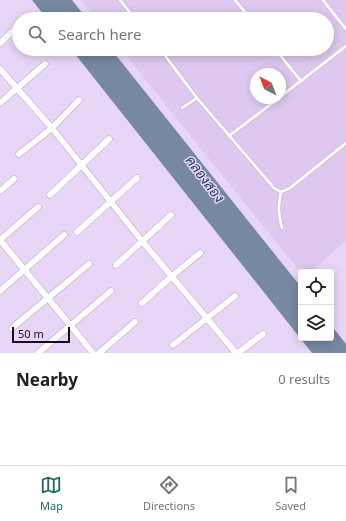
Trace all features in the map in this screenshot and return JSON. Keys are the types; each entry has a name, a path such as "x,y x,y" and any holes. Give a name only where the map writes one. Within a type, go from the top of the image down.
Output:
{"street":[{"path":"0,43 12,32"},
{"path":"0,103 45,64"},
{"path":"0,69 52,128 142,241 237,353 263,334"},
{"path":"20,154 52,128 79,100"},
{"path":"50,194 109,139"},
{"path":"78,232 137,178"},
{"path":"0,191 14,179"},
{"path":"38,207 0,240 93,353"},
{"path":"116,265 171,216"},
{"path":"0,291 64,235"},
{"path":"142,303 200,253"},
{"path":"12,328 89,264"},
{"path":"38,353 111,291"},
{"path":"173,346 235,296"},
{"path":"99,353 135,322"}],"lane":[{"path":"120,0 130,12"},
{"path":"235,0 245,12"},
{"path":"323,0 333,12"},
{"path":"334,14 346,29"},
{"path":"334,55 346,46"},
{"path":"165,56 197,98 229,136 274,188 282,192"},
{"path":"281,56 301,81"},
{"path":"286,93 333,56"},
{"path":"182,108 197,98"},
{"path":"229,136 272,104"},
{"path":"282,228 279,214 279,203 282,192 290,188 346,143"}],"shaded area":[{"path":"81,0 346,0 346,241 314,269 298,269 127,56 334,56 334,12 91,12"}],"water":[{"path":"32,0 72,0 81,12 41,12"},
{"name":"คลองสอง","path":"77,56 117,56 298,283 298,335"},
{"path":"334,329 346,344 346,353 312,353 302,341 334,341"}]}
